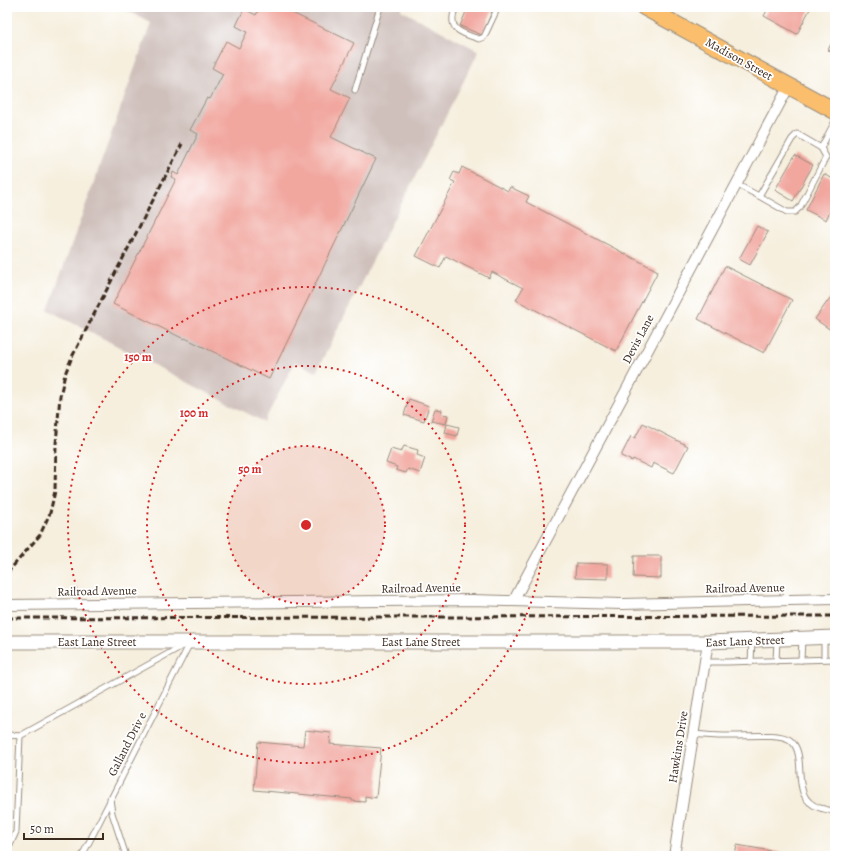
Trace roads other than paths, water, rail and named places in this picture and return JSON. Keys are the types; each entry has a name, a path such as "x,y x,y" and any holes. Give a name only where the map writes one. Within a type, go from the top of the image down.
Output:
{"main road":[{"name":"Madison Street","path":"644,7 835,111"}],"street":[{"name":"Devis Lane","path":"519,601 514,600 789,86"},
{"name":"Railroad Avenue","path":"7,605 519,601 622,604 835,599"},
{"name":"East Lane Street","path":"7,642 708,642 830,637"},
{"name":"Hawkins Drive","path":"674,856 708,642"}],"lane":[{"path":"355,90 380,7"},
{"path":"456,7 452,22 456,29 479,39 484,37 498,7"},
{"path":"820,148 835,121"},
{"path":"736,184 787,212 795,212 800,207 826,157 820,148 797,134 792,139 759,196"},
{"path":"824,659 830,637"},
{"path":"801,660 802,638"},
{"path":"751,662 752,640"},
{"path":"776,661 777,640"},
{"path":"7,734 20,736 190,642"},
{"name":"Galland Driv e","path":"82,856 190,642"},
{"path":"705,662 835,659"},
{"path":"693,734 723,736 779,736 790,740 798,751 802,788 806,800 816,806 835,811"},
{"path":"7,849 16,832 20,736"},
{"path":"110,799 112,813 126,856"}],"railway":[{"path":"7,573 40,535 50,513 55,491 56,444 60,396 65,374 72,357 182,144"},
{"path":"7,618 835,616"}]}
